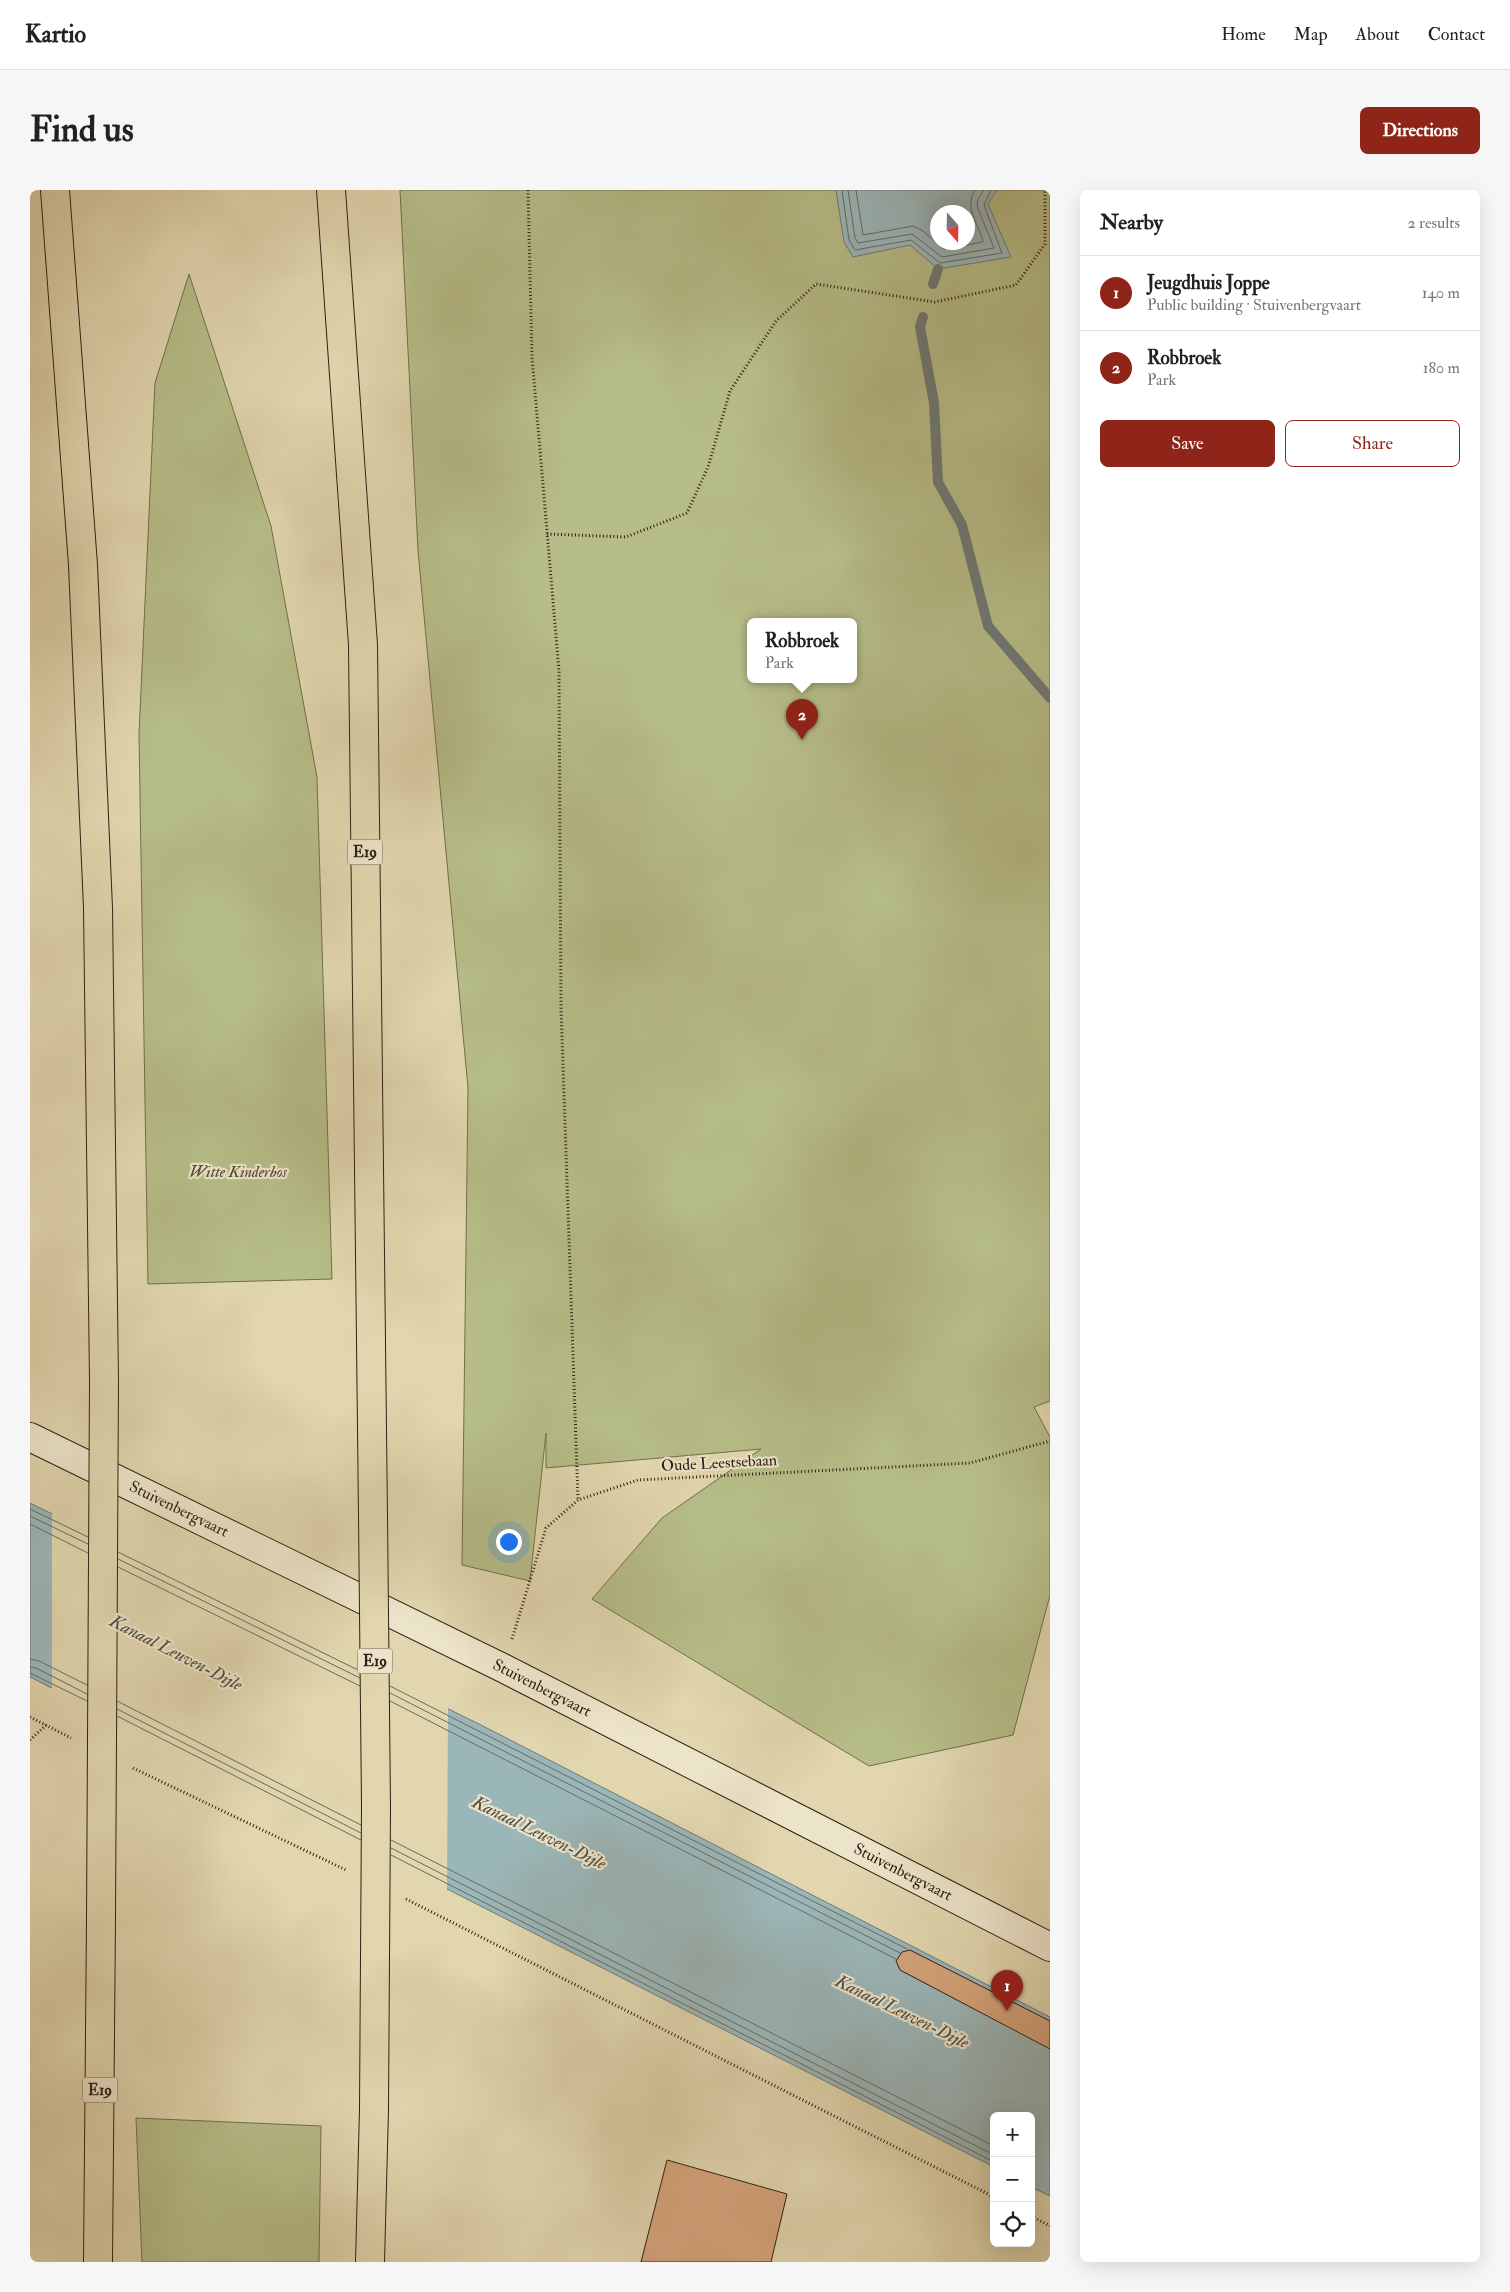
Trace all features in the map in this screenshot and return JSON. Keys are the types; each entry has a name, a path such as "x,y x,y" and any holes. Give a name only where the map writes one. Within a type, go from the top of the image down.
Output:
{"highway":[{"name":"E19","path":"55,190 83,565 98,908 104,1382 98,2262"},
{"name":"E19","path":"331,190 363,645 376,1807 374,2109 370,2262"}],"main road":[{"name":"Stuivenbergvaart","path":"30,1437 503,1668 1050,1947"}],"path":[{"path":"528,190 532,357 559,671 561,1007 578,1500"},
{"path":"547,534 626,537 687,513 708,467 730,391 776,321 816,284 936,302 1016,285 1045,244 1045,190"},
{"name":"Oude Leestsebaan","path":"503,1668 546,1528 578,1500 638,1480 970,1463 1050,1441"},
{"path":"30,1717 72,1738"},
{"path":"30,1740 46,1725"},
{"path":"125,1764 348,1871"},
{"path":"402,1897 990,2195"},
{"path":"1035,2218 1050,2226"}],"green space":[{"path":"400,190 1050,190 1050,1401 1034,1407 1050,1437 1050,1595 1013,1735 869,1766 592,1599 662,1518 761,1449 546,1468 546,1433 530,1581 462,1565 468,1088 418,551"},
{"name":"Witte Kinderbos","path":"189,274 271,526 317,777 332,1279 148,1284 139,734 155,383"},
{"path":"136,2118 321,2126 319,2262 142,2262"}],"water":[{"path":"836,190 997,190 988,204 1011,257 938,269 910,245 853,257 844,242"},
{"name":"Kanaal Leuven-Dijle","path":"30,1503 481,1725 1050,2017 1050,2196 1035,2189 1035,2112 990,2112 990,2165 30,1677"}],"pier":[{"path":"52,1511 448,1706 447,1892 52,1691"}],"building":[{"path":"910,1950 1050,2021 1050,2049 900,1970 896,1961 902,1952"},
{"path":"667,2160 787,2194 771,2262 641,2262"}],"waterway":[{"path":"933,284 938,269"},
{"path":"923,317 920,327 934,403 938,482 962,525 988,626 1050,698"}],"place":[{"name":"Robbroek","path":"802,740"},
{"name":"Jeugdhuis Joppe","path":"1007,2011"}]}
